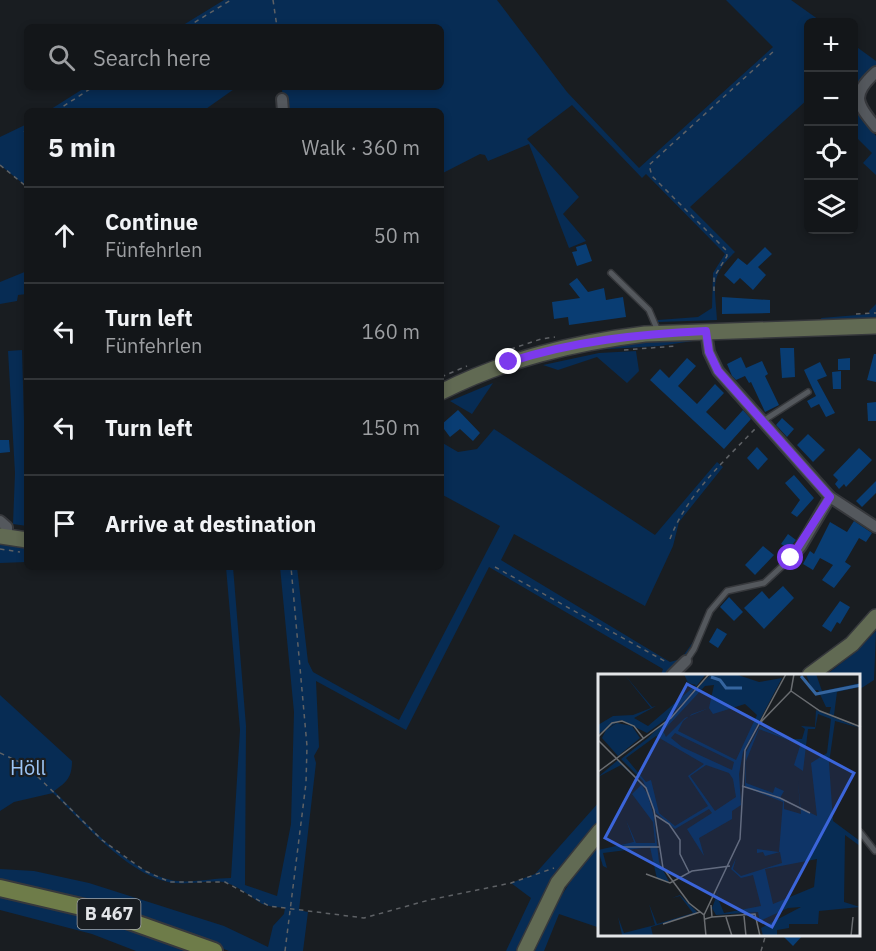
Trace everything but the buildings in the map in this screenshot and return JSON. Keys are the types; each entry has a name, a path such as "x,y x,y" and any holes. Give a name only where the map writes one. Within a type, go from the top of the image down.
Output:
{"main road":[{"path":"444,391 505,364 542,352 586,342 658,333 876,326"},
{"path":"2,541 24,540"},
{"path":"811,674 852,644 876,617"},
{"path":"525,951 542,913 568,869 598,833"},
{"name":"B 467","path":"0,888 107,913 214,951"}],"street":[{"path":"876,72 864,84 858,98 860,108 876,127"},
{"path":"282,99 283,108"},
{"path":"706,331 709,352 718,371 830,497 876,527"},
{"path":"791,558 830,497"},
{"path":"0,521 7,526 2,541"},
{"path":"673,674 683,663"}],"lane":[{"path":"611,273 649,310 658,333"},
{"path":"763,421 808,392"},
{"path":"683,663 694,649 710,611 726,591 764,583 791,558"},
{"path":"861,833 875,851"}],"path":[{"path":"192,24 231,0"},
{"path":"273,0 277,24"},
{"path":"714,291 714,277 727,256 726,250 652,176 649,165 774,51"},
{"path":"61,108 88,90"},
{"path":"0,165 24,185"},
{"path":"617,350 684,344"},
{"path":"670,539 686,508 715,471 763,421"},
{"path":"2,541 24,551"},
{"path":"495,567 659,660 683,663"},
{"path":"285,951 306,783 307,746 291,570"},
{"path":"0,753 26,765 102,840 145,872 170,882 225,882 247,892 262,904 364,918 429,900 510,884 551,868 568,869"},
{"path":"761,951 765,936"}],"green space":[{"path":"224,0 497,0 567,92 639,168 773,47 726,0 791,0 816,18 804,18 804,103 690,207 735,252 717,276 715,290 717,320 658,322 658,320 698,317 712,308 713,273 725,254 646,174 642,178 572,105 527,139 579,197 563,214 586,241 569,248 529,144 488,161 485,155 480,154 444,172 444,108 283,108 282,90 444,90 444,24 185,24"},
{"path":"858,48 876,61 876,66 858,83"},
{"path":"81,90 233,90 207,108 53,108"},
{"path":"858,114 876,136 876,175 863,163 872,153 858,139"},
{"path":"24,125 24,185 0,165 0,137"},
{"path":"24,272 24,294 18,295 17,301 0,304 0,282"},
{"path":"876,304 876,319 822,322 821,318 870,314 869,311"},
{"path":"683,338 693,341 659,346 591,350 591,347 603,345 660,342"},
{"path":"22,350 24,526 13,524 15,473 8,351"},
{"path":"636,351 639,371 627,383 597,357 558,370 543,365 599,353"},
{"path":"493,383 472,414 450,401"},
{"name":"Höll","path":"494,429 655,535 717,462 723,467 679,522 673,546 645,606 514,534 501,560 670,662 681,659 695,639 687,653 670,674 661,674 663,669 489,567 406,730 316,681 319,747 314,756 316,763 299,910 308,912 303,951 229,951 161,926 0,883 0,869 34,871 89,883 224,926 268,947 273,926 284,914 285,908 262,904 228,883 175,883 152,877 106,845 53,793 14,802 0,811 0,695 72,761 68,779 54,791 123,856 155,875 171,880 231,878 240,730 226,570 233,570 246,726 245,885 277,896 291,824 294,712 280,570 297,570 308,662 313,672 399,720 500,526 444,496 444,444 458,452 477,449"},
{"path":"0,542 24,545 24,562 0,563"},
{"path":"876,631 874,680 861,688 861,674 827,674 853,654"},
{"path":"598,803 598,826 520,951 506,951 531,898 511,883 535,874"},
{"path":"598,846 598,927 559,914 544,951 535,951 562,894"},
{"path":"0,895 73,911 193,951 136,951 92,934 0,910"}],"route":[{"path":"509,362 586,342 645,334 706,331 706,343 718,371 830,497 801,546 791,558"}]}
